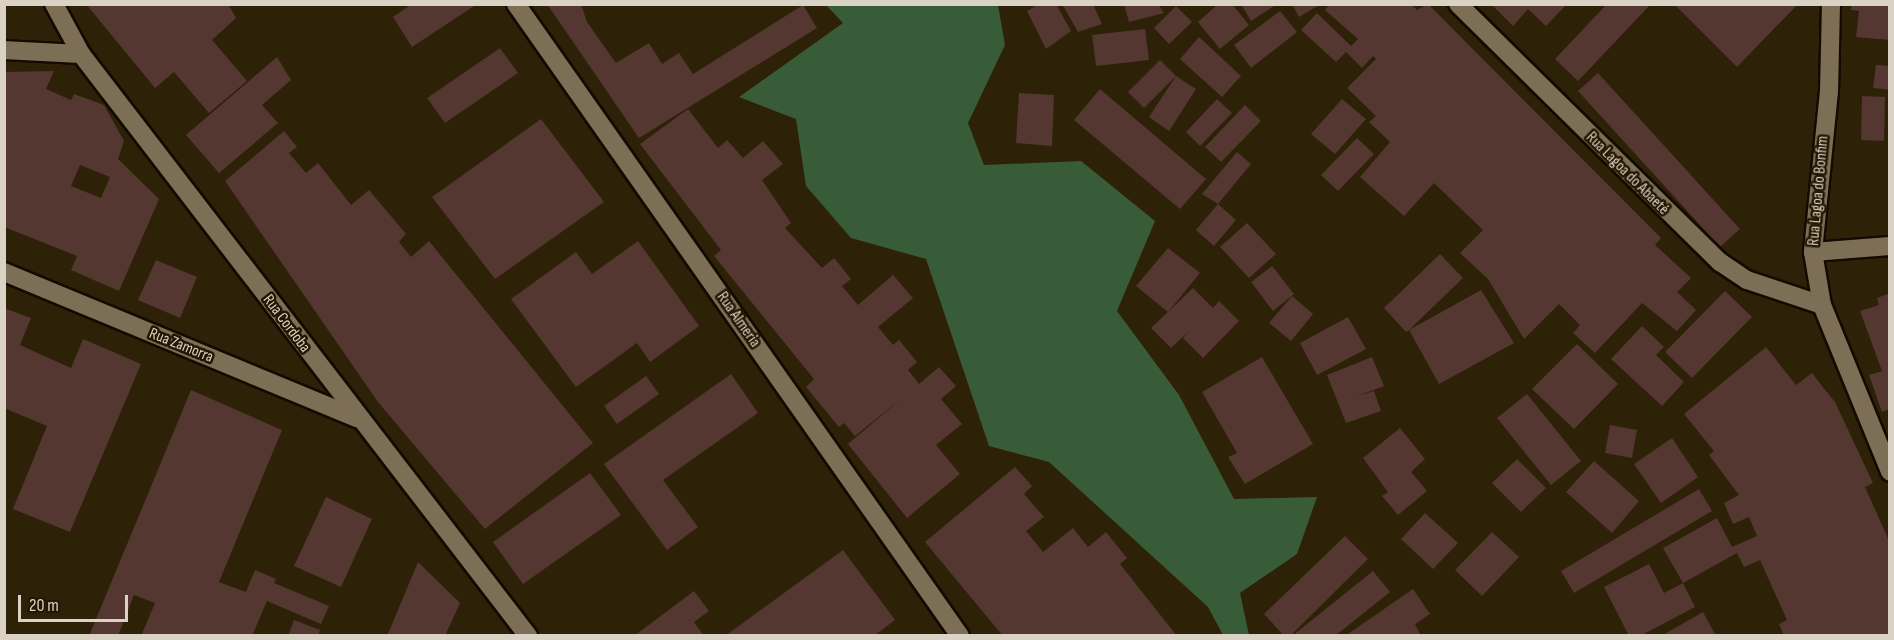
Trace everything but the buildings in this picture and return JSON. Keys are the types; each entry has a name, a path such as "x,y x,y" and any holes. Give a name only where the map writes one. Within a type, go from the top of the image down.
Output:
{"street":[{"name":"Rua Cordoba","path":"54,4 81,54 358,419 528,636"},
{"name":"Rua Almeria","path":"516,4 960,636"},
{"name":"Rua Lagoa do Abaeté","path":"1458,4 1720,262 1747,280 1822,305"},
{"name":"Rua Lagoa do Bonfim","path":"1831,4 1829,91 1813,252 1822,305 1890,472"},
{"path":"4,50 81,54"},
{"path":"1813,252 1890,246"},
{"name":"Rua Zamorra","path":"4,272 358,419"}],"green space":[{"path":"826,5 998,5 1005,45 968,123 984,165 1081,161 1155,221 1117,311 1179,395 1234,499 1317,497 1297,554 1240,593 1249,635 1223,635 1208,607 1049,462 989,446 926,259 851,238 806,186 796,119 739,97 843,23"}]}
